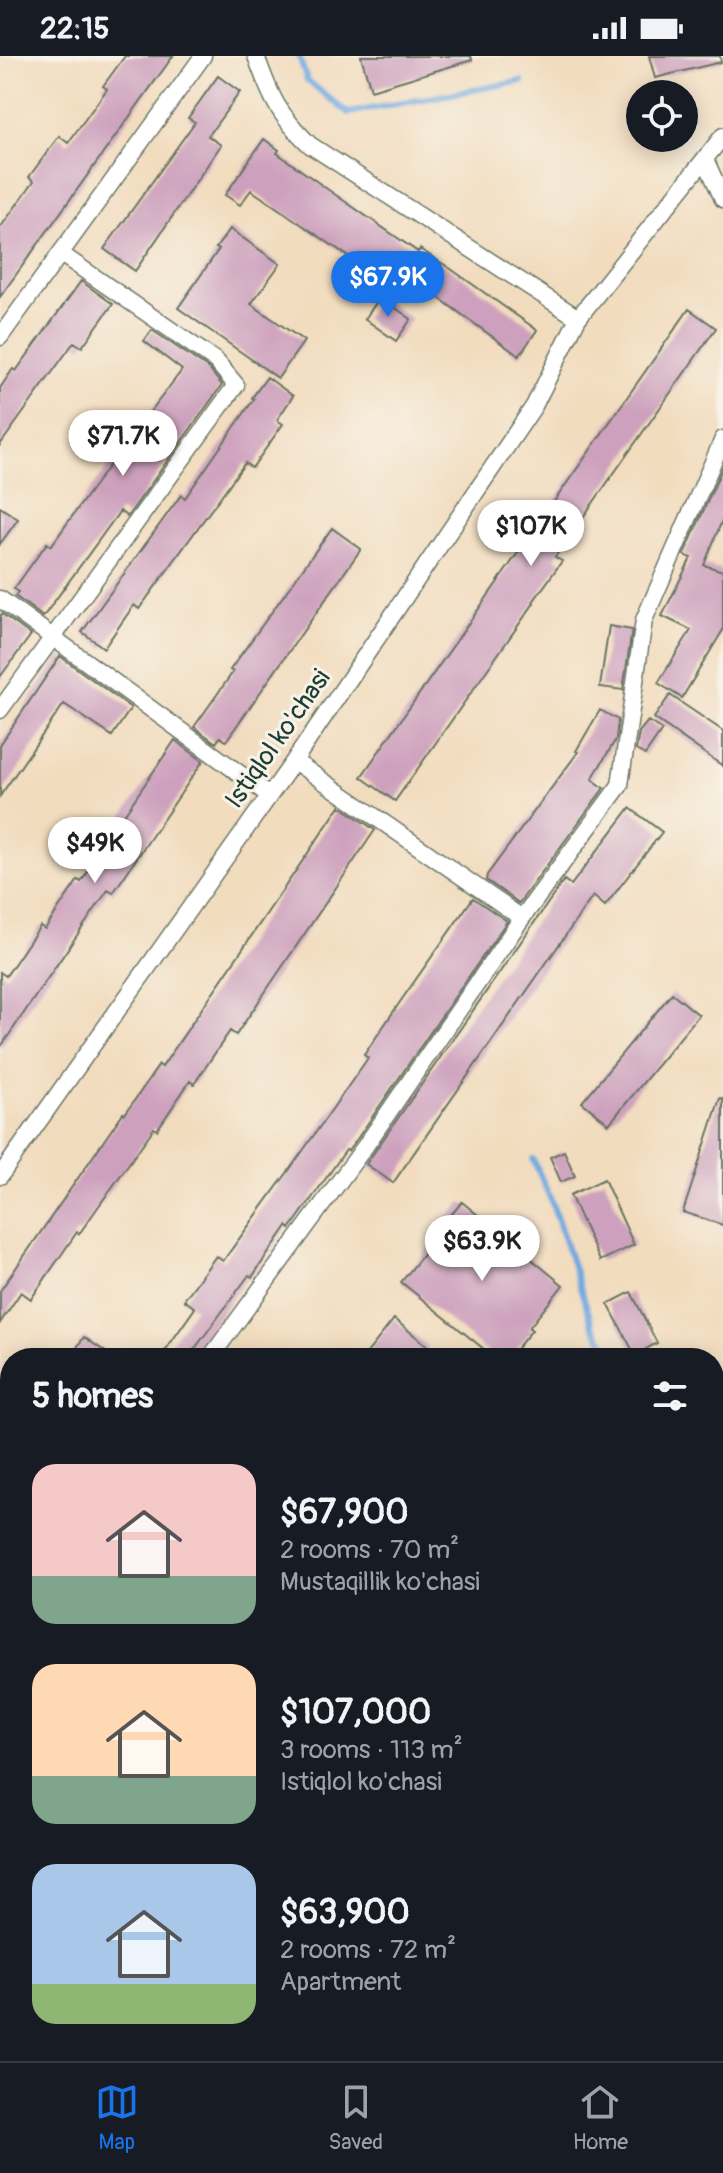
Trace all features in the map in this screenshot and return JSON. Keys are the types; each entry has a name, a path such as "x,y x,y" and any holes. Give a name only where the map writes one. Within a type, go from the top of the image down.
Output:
{"street":[{"path":"0,337 203,56"},
{"path":"256,56 270,96 294,130 310,145 578,318"},
{"name":"Istiqlol ko'chasi","path":"0,1176 294,761 534,406 578,318 723,136"},
{"path":"705,159 723,199"},
{"path":"0,710 236,385 216,361 61,254"},
{"path":"217,1348 366,1145 522,918 620,785 644,620 723,439"},
{"path":"0,599 269,795"},
{"path":"294,761 522,918"}],"building":[{"path":"125,56 173,56 0,297 0,228 34,181 29,177 59,136 68,143 107,89 103,86"},
{"path":"361,56 471,56 472,60 371,90"},
{"path":"649,56 720,56 721,62 655,78"},
{"path":"218,76 240,92 208,136 221,145 135,271 104,249 195,122 188,118"},
{"path":"264,139 279,150 277,153 330,191 418,252 420,249 451,269 537,330 519,356 399,269 387,286 251,190 240,205 225,195"},
{"path":"230,229 280,264 251,304 304,341 278,378 178,308"},
{"path":"81,281 113,304 82,347 74,342 0,445 0,388 13,369 16,371"},
{"path":"380,297 411,319 396,341 365,319"},
{"path":"689,309 716,328 555,557 562,561 395,801 361,777"},
{"path":"152,330 209,369 222,385 127,517 120,511 43,617 15,596 18,592 14,589 47,543 51,546 182,370 144,341"},
{"path":"267,377 293,396 277,420 283,424 252,468 245,463 139,609 134,605 104,648 82,632 181,495 185,498"},
{"path":"723,466 723,518 704,565 723,571 723,630 682,698 658,683 691,630 662,616 691,558 684,555"},
{"path":"0,507 18,519 0,544"},
{"path":"332,528 361,549 226,741 220,737 216,743 194,727 233,672 230,670"},
{"path":"2,614 31,635 0,677 0,616"},
{"path":"609,626 632,630 623,690 600,687"},
{"path":"60,656 131,708 112,736 64,704 0,796 0,745"},
{"path":"670,695 723,731 723,766 654,718"},
{"path":"600,710 618,720 616,739 592,779 604,788 519,903 486,880 487,875 578,752"},
{"path":"648,721 662,730 645,755 636,750 639,732"},
{"path":"175,740 203,761 113,893 108,890 0,1048 0,972 6,976 40,926 45,929 78,880 81,882"},
{"path":"340,806 375,830 236,1035 230,1031 194,1084 190,1081 31,1299 21,1292 0,1323 0,1291 123,1113 159,1065 162,1067"},
{"path":"630,808 662,832 605,906 593,896 393,1183 366,1164 564,880 571,885"},
{"path":"473,898 507,921 357,1139 290,1229 287,1226 252,1277 249,1275 195,1348 167,1348 195,1308 184,1300 216,1256 223,1261 295,1162 368,1058 364,1055"},
{"path":"672,993 699,1015 609,1124 582,1102"},
{"path":"720,1098 723,1099 723,1225 683,1212"},
{"path":"564,1151 575,1176 561,1182 550,1157"},
{"path":"604,1179 634,1245 600,1261 570,1195"},
{"path":"462,1202 563,1285 517,1348 483,1348 401,1282 436,1239 433,1236"},
{"path":"631,1292 657,1343 648,1348 631,1348 608,1304"},
{"path":"394,1319 429,1347 428,1348 371,1348"},
{"path":"84,1337 100,1348 77,1348"}],"waterway":[{"path":"299,56 307,80 348,113 522,81"},
{"path":"533,1159 551,1200 593,1326 608,1348"}]}
